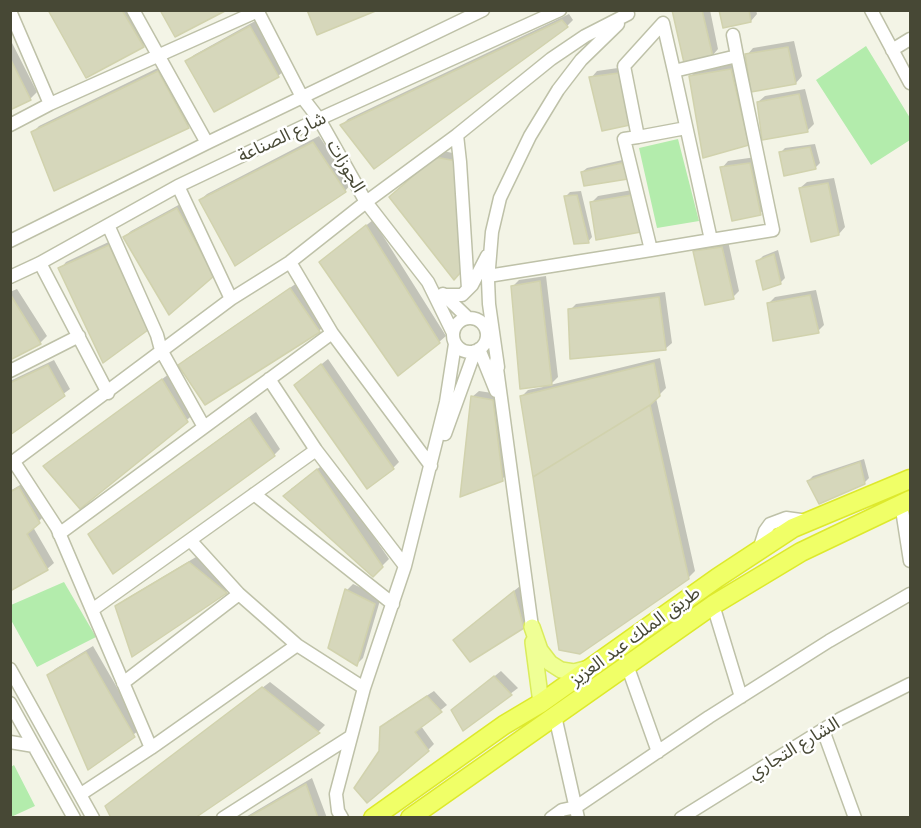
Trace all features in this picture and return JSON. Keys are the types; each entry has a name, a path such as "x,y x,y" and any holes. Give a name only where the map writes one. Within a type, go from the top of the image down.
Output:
{"highway":[{"name":"طريق الملك عبد العزيز","path":"373,818 759,550 794,528 910,478"},
{"name":"طريق الملك عبد العزيز","path":"410,818 713,606 801,552 906,502"}],"main road":[{"path":"532,627 540,650 550,663 561,670 574,672 592,667"},
{"path":"532,627 541,703"}],"street":[{"path":"133,10 207,143"},
{"name":"شارع الصناعة","path":"10,277 40,263 178,186 319,119 560,10"},
{"path":"870,10 910,83"},
{"path":"10,11 50,104"},
{"path":"10,125 50,104 257,11"},
{"name":"الجوزات","path":"257,11 302,97 319,119 366,202 428,282"},
{"name":"شارع الصناعة","path":"10,240 476,12"},
{"path":"151,748 59,534 12,463 231,299 290,262 457,135 552,59 585,36 630,12"},
{"path":"532,627 489,304 489,253 500,198 542,116 581,60 630,12"},
{"path":"638,137 624,66 663,23 711,240"},
{"path":"488,276 773,230 733,35"},
{"path":"892,50 910,39"},
{"path":"674,70 737,56"},
{"path":"651,250 624,140 686,128"},
{"path":"457,135 468,289"},
{"path":"178,186 231,299"},
{"path":"108,225 157,335 161,350 204,427"},
{"path":"445,296 462,295 472,285 489,253"},
{"path":"290,262 332,333 432,466"},
{"path":"40,263 108,393"},
{"path":"428,282 468,318 478,321 486,332 498,367"},
{"path":"428,282 454,338 464,351 477,350"},
{"path":"432,466 477,350 484,344 489,304"},
{"path":"342,818 338,811 336,794 350,737 405,566 432,466 446,402 458,323 468,318"},
{"path":"59,534 332,333"},
{"path":"10,371 79,336"},
{"path":"477,350 504,409"},
{"path":"269,379 316,450 405,566"},
{"path":"92,610 316,450"},
{"path":"254,494 393,604"},
{"path":"906,502 910,561"},
{"path":"190,540 239,594 297,645 364,688"},
{"path":"123,683 239,594"},
{"path":"550,818 562,810 577,812 658,752 741,697 829,641 910,594"},
{"path":"713,606 741,697"},
{"path":"81,794 151,748 297,645"},
{"path":"627,665 658,752"},
{"path":"10,669 93,818"},
{"name":"الشارع التجاري","path":"681,818 840,719 910,684"},
{"path":"10,703 74,818"},
{"path":"555,716 577,812"},
{"path":"823,730 855,818"},
{"path":"223,818 350,737"},
{"path":"10,742 34,746"}],"green space":[{"path":"866,46 910,118 910,140 871,165 816,80"},
{"path":"678,139 699,221 657,228 639,148"},
{"path":"64,582 96,637 37,667 11,620 11,605"},
{"path":"14,765 35,806 11,817 11,767"}],"building":[{"path":"48,10 122,10 144,47 86,78"},
{"path":"160,10 227,10 175,37"},
{"path":"307,10 378,10 317,35"},
{"path":"672,10 702,10 713,57 684,63"},
{"path":"719,10 749,10 751,22 723,28"},
{"path":"562,20 568,27 374,169 340,125"},
{"path":"250,26 279,77 214,112 185,61"},
{"path":"788,47 796,84 751,92 745,54"},
{"path":"10,58 31,100 10,110"},
{"path":"731,69 749,145 703,158 689,76"},
{"path":"158,71 189,128 54,191 31,132"},
{"path":"619,73 630,125 602,131 589,77"},
{"path":"799,94 808,132 762,140 757,102"},
{"path":"313,142 346,192 235,266 199,200"},
{"path":"810,147 816,169 784,176 779,152"},
{"path":"435,157 456,161 461,272 454,280 389,197"},
{"path":"622,163 628,179 584,186 581,172"},
{"path":"750,163 761,215 732,221 720,167"},
{"path":"828,183 839,235 811,242 799,188"},
{"path":"577,195 589,243 574,244 564,196"},
{"path":"632,195 641,232 596,240 590,202"},
{"path":"177,208 214,276 169,315 123,237"},
{"path":"366,225 440,343 398,376 319,262"},
{"path":"109,245 148,330 103,363 58,268"},
{"path":"722,247 734,299 705,305 693,251"},
{"path":"774,254 781,284 763,290 756,261"},
{"path":"540,281 552,385 520,389 511,286"},
{"path":"290,288 320,332 205,405 178,365"},
{"path":"10,294 41,344 10,360"},
{"path":"810,295 819,333 773,341 767,303"},
{"path":"659,297 666,350 570,359 568,309"},
{"path":"654,363 660,396 650,405 533,477 520,396"},
{"path":"321,364 394,469 367,489 294,385"},
{"path":"48,365 65,396 10,435 10,383"},
{"path":"162,379 188,422 80,509 43,466"},
{"path":"471,396 493,400 503,481 460,497"},
{"path":"650,405 689,579 580,654 559,650 533,477"},
{"path":"249,418 275,456 113,574 88,534"},
{"path":"860,462 865,484 819,504 807,481"},
{"path":"317,469 383,567 373,577 283,496"},
{"path":"19,487 40,523 27,534 48,570 10,591 10,492"},
{"path":"189,562 227,593 132,657 115,606"},
{"path":"345,589 375,604 357,666 328,648"},
{"path":"514,591 524,628 470,662 453,640"},
{"path":"86,652 135,737 88,770 47,675"},
{"path":"494,676 512,695 463,731 451,710"},
{"path":"262,687 320,733 195,818 111,818 105,806"},
{"path":"427,696 442,712 415,732 429,751 367,803 354,788 379,751 380,727"},
{"path":"306,784 318,818 247,818"}]}
